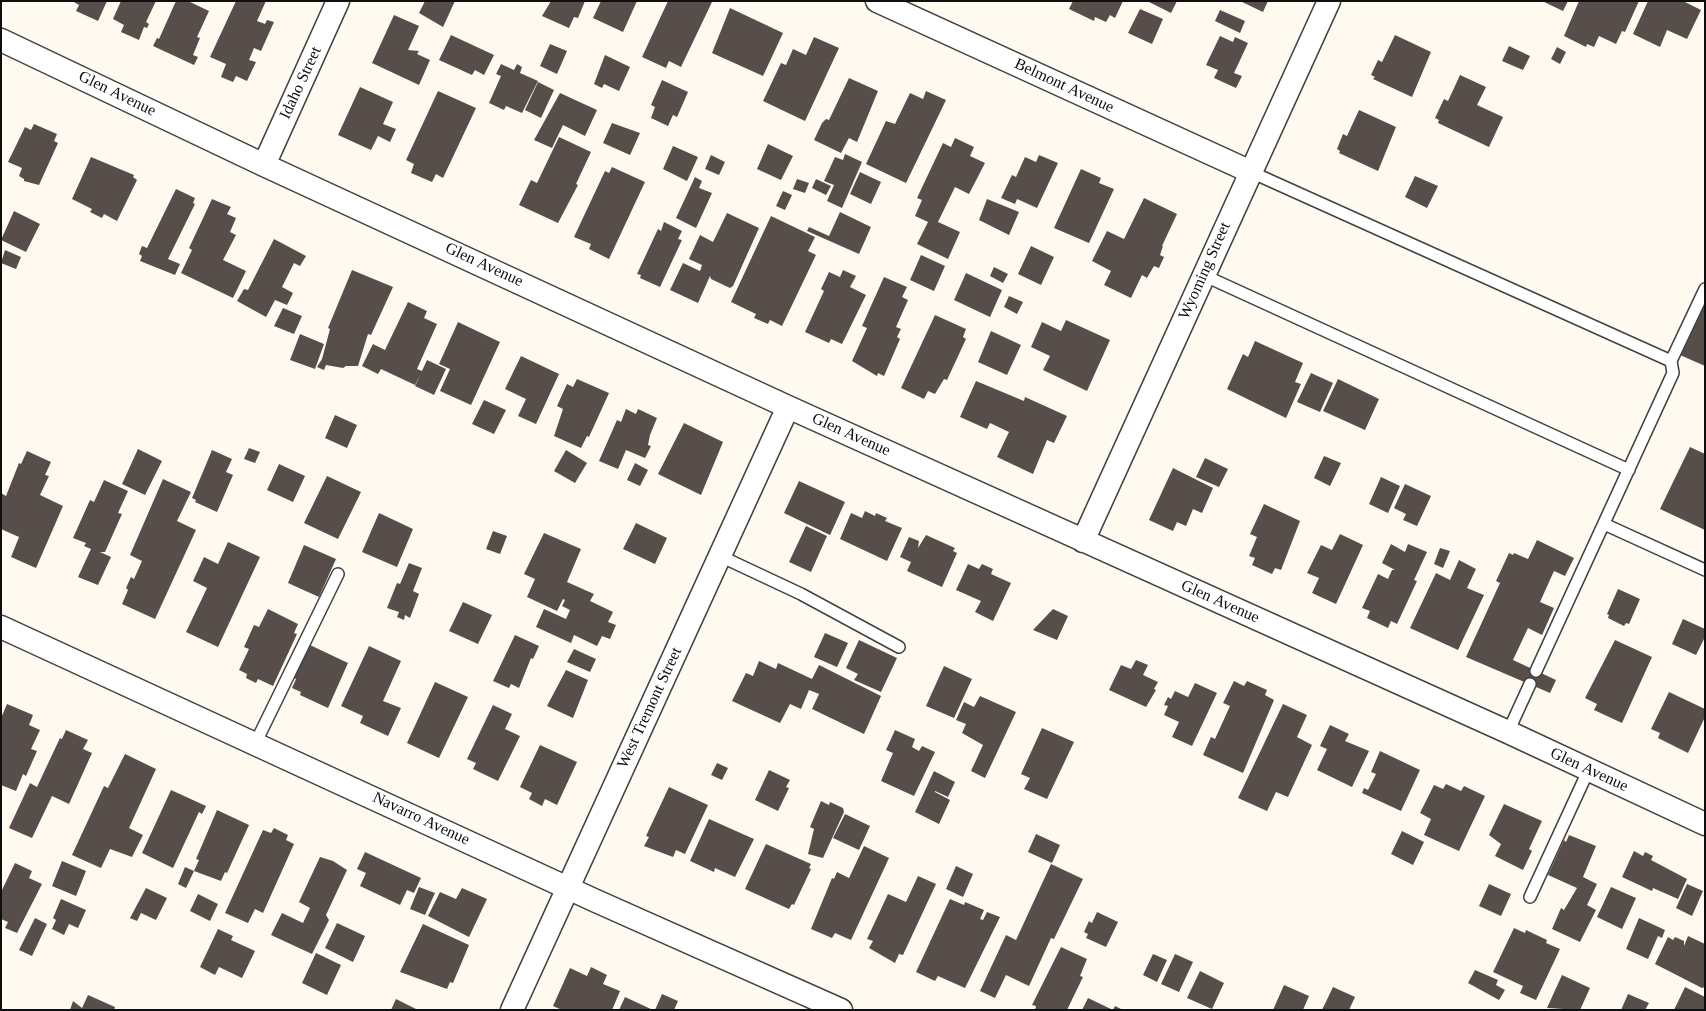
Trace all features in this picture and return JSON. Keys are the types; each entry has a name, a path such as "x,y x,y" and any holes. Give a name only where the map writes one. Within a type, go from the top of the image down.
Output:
{"street":[{"name":"Idaho Street","path":"264,165 338,1"},
{"name":"Belmont Avenue","path":"877,1 1251,172"},
{"name":"Wyoming Street","path":"1083,541 1329,1"},
{"name":"Glen Avenue","path":"1,40 264,165 513,278 788,407 1508,732 1705,824"},
{"name":"West Tremont Street","path":"512,1010 788,407"},
{"name":"Navarro Avenue","path":"1,627 568,888 842,1010"}],"lane":[{"path":"1251,172 1670,361"},
{"path":"1203,275 1629,470"},
{"path":"1536,671 1673,374 1670,361 1705,289"},
{"path":"1604,524 1705,570"},
{"path":"720,556 801,594 899,647"},
{"path":"255,744 338,574"},
{"path":"1508,732 1530,684"},
{"path":"1530,897 1589,769"}],"building":[{"path":"72,1 107,1 98,21 76,11 79,5"},
{"path":"121,1 156,1 146,22 149,24 147,28 144,27 139,40 121,32 124,25 113,19"},
{"path":"176,1 188,1 209,11 197,37 200,38 193,55 198,57 194,65 153,46 157,38 159,39"},
{"path":"236,1 266,1 257,21 265,24 267,20 274,22 261,51 254,48 249,60 256,62 247,81 236,76 233,82 221,77 226,64 210,57"},
{"path":"425,1 455,1 443,27 419,13"},
{"path":"551,1 585,1 578,18 574,17 569,28 542,16"},
{"path":"601,1 637,1 623,32 593,18"},
{"path":"668,1 712,2 681,67 669,61 666,68 642,57"},
{"path":"1073,1 1123,1 1115,18 1110,15 1106,22 1095,17 1094,21 1069,9"},
{"path":"1147,1 1177,1 1171,13"},
{"path":"1240,1 1268,1 1263,12"},
{"path":"1542,1 1568,1 1563,11"},
{"path":"1579,1 1639,1 1625,32 1622,31 1616,44 1599,36 1594,47 1587,44 1586,47 1564,36"},
{"path":"1648,1 1683,1 1701,10 1687,39 1667,30 1660,47 1633,34"},
{"path":"730,8 783,33 763,76 712,53"},
{"path":"1140,9 1163,19 1152,44 1128,33"},
{"path":"1220,10 1245,21 1240,33 1215,21"},
{"path":"394,15 419,26 408,50 419,51 417,54 430,60 419,85 372,63"},
{"path":"451,35 494,55 484,75 475,70 472,75 439,60"},
{"path":"1395,35 1431,52 1412,97 1373,79 1375,77 1371,75 1378,60 1382,62"},
{"path":"1220,36 1233,42 1235,37 1248,43 1234,73 1242,76 1236,88 1214,78 1218,70 1206,65"},
{"path":"814,37 839,48 805,121 763,101 781,63 786,65 793,49 806,55"},
{"path":"550,44 567,51 557,74 540,66"},
{"path":"1509,46 1530,56 1523,70 1502,61"},
{"path":"1557,47 1566,52 1560,64 1551,59"},
{"path":"605,55 630,67 619,91 604,84 602,88 594,84"},
{"path":"501,64 514,70 517,64 522,67 520,73 538,81 522,113 506,106 504,110 489,103 501,76 496,74"},
{"path":"1460,75 1486,87 1477,105 1503,117 1489,147 1438,123 1439,120 1435,118 1444,99 1448,101"},
{"path":"849,78 878,91 857,142 849,138 841,153 814,140 822,123 826,119 829,120"},
{"path":"662,80 688,92 677,117 673,115 668,126 651,118 655,107 651,105"},
{"path":"538,82 554,90 541,118 525,110"},
{"path":"360,87 393,102 383,124 396,129 390,142 378,136 371,150 338,135"},
{"path":"438,91 476,108 443,178 436,174 432,182 411,173 414,164 406,160"},
{"path":"926,91 946,100 906,183 866,164 886,121 895,124 910,93 923,99"},
{"path":"560,93 597,110 585,136 563,125 552,148 534,140"},
{"path":"1359,110 1396,127 1378,171 1339,153 1340,151 1337,149 1343,134 1347,136"},
{"path":"612,123 640,133 630,155 603,143"},
{"path":"34,124 57,134 54,141 58,143 39,185 24,181 19,176 22,168 8,162 25,127 31,130"},
{"path":"559,137 591,152 576,184 578,185 558,223 519,205 531,180 537,183"},
{"path":"955,138 974,147 970,156 985,163 969,194 955,187 938,222 960,232 948,259 917,244 928,222 915,216 922,200 917,198 943,143 951,147"},
{"path":"768,144 793,156 781,180 757,169"},
{"path":"673,146 698,157 687,181 663,169"},
{"path":"845,154 862,162 842,208 827,201 834,185 824,181 835,157 843,160"},
{"path":"711,155 725,162 719,175 705,169"},
{"path":"1039,155 1058,163 1037,208 1017,199 1015,204 1001,198 1012,175 1016,177 1025,157 1036,162"},
{"path":"91,157 134,175 133,177 137,180 117,221 104,214 102,218 90,212 92,209 72,199"},
{"path":"612,167 645,182 609,259 589,249 591,244 574,237 605,171 609,173"},
{"path":"1081,169 1101,178 1099,183 1114,189 1089,243 1054,228"},
{"path":"860,172 881,182 871,204 850,194"},
{"path":"1415,176 1438,186 1427,208 1405,197"},
{"path":"695,177 702,181 699,188 712,193 696,228 676,218"},
{"path":"797,179 809,183 805,193 793,189"},
{"path":"816,179 831,186 826,195 812,188"},
{"path":"176,189 195,198 193,203 195,204 168,259 180,264 175,275 140,261 142,256 139,254 142,246 147,248"},
{"path":"783,191 792,195 785,210 776,206"},
{"path":"1144,198 1177,214 1162,246 1160,255 1164,257 1159,268 1154,266 1147,278 1142,275 1131,298 1104,285 1111,271 1092,261 1107,231 1124,239"},
{"path":"212,199 231,207 227,214 236,218 230,232 236,235 223,260 246,271 233,298 181,273 192,250 189,248"},
{"path":"987,199 1019,212 1009,235 979,220"},
{"path":"14,211 40,224 26,252 1,240"},
{"path":"840,212 871,227 859,254 807,231 809,227 829,236"},
{"path":"727,213 759,228 733,286 730,288 711,279 710,276 698,303 670,290 683,263 700,271 702,265 689,259 700,235 713,242"},
{"path":"771,216 815,237 808,251 816,255 782,326 770,320 768,324 754,318 756,314 731,302"},
{"path":"664,222 682,231 678,239 682,240 660,287 640,278 641,275 637,274 658,229 661,231"},
{"path":"274,239 306,256 300,266 294,263 282,287 293,293 287,305 275,300 266,317 237,301 244,289 248,290"},
{"path":"1031,246 1054,257 1041,285 1018,274"},
{"path":"5,250 21,257 16,269 1,263"},
{"path":"921,255 945,266 934,291 910,280"},
{"path":"994,267 1008,274 1003,283 990,276"},
{"path":"352,270 393,287 371,335 368,334 358,366 346,366 343,368 326,365 324,370 317,367 322,359 330,329 328,328"},
{"path":"843,270 856,276 850,287 866,295 842,344 831,339 829,343 805,332 824,291 821,289 829,272 840,277"},
{"path":"966,273 1002,290 990,317 954,300"},
{"path":"884,277 907,287 902,297 908,300 896,327 901,329 897,337 900,339 884,376 878,373 877,376 852,361 867,328 862,326"},
{"path":"1009,296 1023,302 1017,314 1004,307"},
{"path":"408,302 427,311 424,318 437,324 417,369 422,371 415,385 381,369 378,374 362,366 373,344 385,350"},
{"path":"1705,302 1705,366 1680,355"},
{"path":"283,308 302,316 294,334 274,326"},
{"path":"935,315 966,329 963,337 966,339 947,380 944,379 935,394 928,391 924,399 901,388"},
{"path":"1066,320 1110,340 1087,391 1043,370 1050,356 1031,347 1042,322 1061,331"},
{"path":"458,322 500,342 471,405 440,391 450,369 439,364"},
{"path":"991,331 1021,345 1007,375 978,362"},
{"path":"300,334 324,344 315,369 290,360"},
{"path":"1255,341 1303,363 1295,382 1301,384 1286,418 1227,389 1243,354 1248,357"},
{"path":"521,356 559,374 536,424 518,416 526,399 505,389"},
{"path":"427,360 446,369 434,395 415,386"},
{"path":"1311,373 1333,383 1320,412 1297,402"},
{"path":"577,379 609,393 589,437 587,436 581,448 554,436 563,409 557,406 567,384 573,387"},
{"path":"1338,379 1379,399 1365,430 1323,411"},
{"path":"976,381 1024,401 1025,397 1067,416 1054,443 1047,440 1033,474 997,457 1009,432 990,423 987,429 960,417"},
{"path":"484,400 506,410 494,434 472,424"},
{"path":"626,409 636,414 638,409 657,418 650,435 648,445 651,446 645,458 626,450 618,469 599,461 617,420 621,422"},
{"path":"335,415 357,425 347,448 325,438"},
{"path":"684,423 723,442 701,495 658,474"},
{"path":"1690,447 1705,454 1705,530 1660,509"},
{"path":"249,448 260,452 255,463 244,459"},
{"path":"138,449 162,461 145,495 122,484"},
{"path":"212,450 232,459 226,472 233,475 217,512 195,502 196,500 192,498"},
{"path":"566,450 587,463 575,483 554,471"},
{"path":"27,451 51,462 45,475 49,476 40,495 63,506 36,568 11,557 19,537 1,529 1,493 6,496 19,463 21,464"},
{"path":"1324,456 1341,463 1330,486 1314,478"},
{"path":"1205,458 1228,469 1219,487 1196,477"},
{"path":"635,463 648,470 640,486 627,480"},
{"path":"279,464 305,476 293,502 267,490"},
{"path":"1173,468 1213,488 1202,513 1193,509 1186,526 1177,522 1173,531 1149,520"},
{"path":"327,476 361,492 338,539 304,523"},
{"path":"1381,477 1400,486 1388,513 1369,504"},
{"path":"163,479 191,492 177,521 196,530 155,619 122,604 131,577 134,579 142,561 130,555"},
{"path":"104,480 128,491 118,513 122,514 105,552 100,552 111,557 98,585 78,577 91,549 84,546 86,543 73,538 90,500 94,502"},
{"path":"799,481 845,502 830,535 784,513"},
{"path":"1405,484 1431,496 1417,526 1403,520 1406,514 1394,508"},
{"path":"1264,504 1300,521 1281,570 1275,568 1272,574 1252,565 1255,558 1249,556 1257,537 1250,534"},
{"path":"865,511 875,516 876,513 887,518 885,521 902,528 887,561 840,539 851,513 862,518"},
{"path":"379,513 413,529 397,567 362,552"},
{"path":"636,523 667,538 655,564 623,549"},
{"path":"806,526 827,536 811,572 789,562"},
{"path":"493,531 507,536 500,554 486,549"},
{"path":"544,533 581,549 567,582 594,594 590,601 613,612 608,622 616,625 610,639 602,636 597,646 574,635 571,643 536,627 544,609 566,619 570,610 562,606 565,600 563,599 557,611 527,597 535,579 524,574"},
{"path":"1340,534 1363,545 1336,604 1312,593 1319,578 1307,573 1321,545 1332,550"},
{"path":"926,535 955,548 953,551 957,553 942,587 907,571 911,562 900,557 909,537 919,541 918,548"},
{"path":"1537,540 1574,558 1565,576 1554,571 1540,602 1554,608 1542,635 1528,628 1513,660 1556,680 1550,693 1466,657 1500,583 1496,581 1509,553 1513,555 1514,553 1528,559"},
{"path":"228,542 260,557 218,647 186,632 207,588 193,581 204,557 218,564"},
{"path":"1391,544 1405,552 1408,544 1427,552 1414,580 1417,581 1397,624 1391,621 1388,628 1367,618 1370,611 1362,608 1378,574 1388,579 1392,570 1395,570 1382,563"},
{"path":"304,545 336,559 319,597 288,583"},
{"path":"1440,548 1450,551 1443,568 1434,564"},
{"path":"1459,560 1476,569 1467,588 1484,595 1458,650 1410,628 1436,573 1450,580"},
{"path":"409,563 422,568 413,591 419,594 410,618 405,615 404,620 397,617 399,612 387,608 397,583 400,584"},
{"path":"968,564 979,569 982,564 993,569 991,574 1011,583 993,621 975,612 981,601 956,590"},
{"path":"1618,589 1640,599 1629,624 1626,623 1624,626 1608,618 1609,615 1607,614"},
{"path":"463,602 492,615 478,644 449,631"},
{"path":"268,609 298,624 294,633 297,634 273,686 258,679 256,683 246,678 247,674 239,670 249,649 244,647 254,625 259,627"},
{"path":"1053,609 1068,616 1057,640 1033,630"},
{"path":"1683,619 1705,629 1705,637 1696,655 1672,644"},
{"path":"825,633 848,643 837,667 814,657"},
{"path":"515,635 539,646 533,659 531,658 519,688 511,684 509,688 493,681"},
{"path":"859,640 897,658 881,692 854,680 858,674 846,668"},
{"path":"1615,640 1652,657 1622,723 1594,710 1597,704 1585,698"},
{"path":"310,645 348,663 328,708 300,695 301,692 292,688 296,679 294,678"},
{"path":"369,646 401,661 383,701 401,708 388,736 360,723 363,716 341,706"},
{"path":"574,649 596,659 590,672 567,662"},
{"path":"1136,660 1148,665 1143,675 1158,682 1154,689 1156,690 1146,707 1109,690 1121,665 1131,669"},
{"path":"759,661 776,669 778,663 812,679 819,665 881,696 864,734 812,709 819,694 809,690 801,709 790,704 780,723 732,701 746,673 753,676"},
{"path":"944,666 972,679 954,718 926,706"},
{"path":"566,670 588,680 573,718 547,706"},
{"path":"1234,681 1244,686 1247,681 1267,690 1265,695 1274,700 1243,773 1203,755 1211,737 1215,739 1230,706 1223,703"},
{"path":"435,682 468,697 439,758 407,743"},
{"path":"1195,683 1217,693 1192,746 1172,737 1179,722 1164,715 1168,706 1164,705 1168,697 1171,699 1175,691 1188,697"},
{"path":"1669,692 1705,709 1705,717 1688,753 1658,738 1660,733 1651,729"},
{"path":"980,696 1016,712 985,778 971,771 983,745 962,733 966,724 956,720 964,702 974,707"},
{"path":"7,704 33,715 29,725 40,730 31,749 37,751 26,776 23,774 16,791 1,785 1,718"},
{"path":"1283,704 1307,715 1297,737 1312,745 1288,797 1276,792 1267,811 1238,798"},
{"path":"493,705 512,714 505,729 520,736 498,781 473,769 476,763 467,759"},
{"path":"1330,725 1349,734 1345,741 1369,751 1352,787 1317,770 1327,749 1320,746"},
{"path":"1042,728 1074,742 1047,799 1024,789 1030,778 1021,774"},
{"path":"66,730 88,740 83,749 92,753 69,804 52,796 32,838 9,828 30,783 37,787 60,738 62,739"},
{"path":"895,730 915,739 912,747 919,751 922,746 935,752 914,796 881,781 893,753 886,750"},
{"path":"540,745 577,762 557,805 545,799 542,806 529,799 532,793 520,787"},
{"path":"1380,751 1420,770 1401,811 1362,793 1364,788 1368,790 1376,774 1371,772"},
{"path":"125,754 156,769 129,828 143,835 132,857 110,849 101,868 72,855 104,786 108,788"},
{"path":"717,763 728,768 722,780 711,775"},
{"path":"769,770 790,780 786,787 789,788 778,811 755,800"},
{"path":"934,771 955,782 948,797 935,791 950,800 939,824 915,812"},
{"path":"1446,784 1461,791 1464,786 1485,796 1459,851 1424,835 1431,819 1420,813 1434,785 1443,789"},
{"path":"669,787 708,805 685,854 676,850 673,857 644,846 649,837 646,836"},
{"path":"171,790 206,806 202,814 199,812 173,868 142,853"},
{"path":"821,801 829,805 830,802 843,808 844,812 823,858 808,854 814,829 810,827"},
{"path":"1504,804 1542,821 1529,849 1532,851 1523,870 1495,856 1501,844 1489,835"},
{"path":"217,810 249,825 227,873 225,872 221,881 194,871 199,860 196,859"},
{"path":"845,814 870,826 859,850 833,838"},
{"path":"709,819 754,839 735,877 715,868 714,872 690,861"},
{"path":"274,828 288,835 286,840 294,844 263,913 255,909 248,923 225,913 263,830 271,833"},
{"path":"1402,831 1424,842 1413,865 1391,854"},
{"path":"1036,834 1060,845 1052,863 1028,852"},
{"path":"1569,835 1596,846 1583,877 1597,884 1587,905 1596,910 1580,942 1552,929 1561,908 1564,910 1577,888 1548,875 1564,840 1566,842"},
{"path":"766,844 811,864 809,868 811,869 794,905 792,904 789,909 745,889"},
{"path":"864,846 889,858 851,940 835,933 832,938 811,929 832,878 834,879 837,872 849,878"},
{"path":"1634,851 1643,856 1645,852 1653,856 1651,860 1687,879 1678,899 1653,888 1652,891 1622,877"},
{"path":"365,852 421,878 414,893 407,890 400,905 360,886 366,873 357,869"},
{"path":"320,857 333,861 347,870 326,915 329,920 312,954 271,935 282,913 303,923 310,908 299,902"},
{"path":"62,861 86,871 76,896 52,886"},
{"path":"15,863 32,871 29,878 42,884 17,933 5,928 8,922 1,919 1,892"},
{"path":"1051,864 1083,879 1054,939 1051,938 1029,986 1006,975 995,998 980,991 1006,935 1016,940"},
{"path":"956,866 973,874 963,897 946,889"},
{"path":"185,867 194,871 186,888 178,884"},
{"path":"918,876 936,884 903,955 899,954 895,963 869,948 873,941 867,939 888,894 906,902"},
{"path":"1489,884 1511,894 1501,916 1479,906"},
{"path":"1687,884 1703,891 1692,916 1676,908"},
{"path":"419,887 435,893 425,915 410,909"},
{"path":"1611,887 1636,898 1622,929 1597,917"},
{"path":"146,888 167,898 156,920 141,913 137,921 130,918"},
{"path":"462,888 487,899 469,937 428,916 440,892 456,899"},
{"path":"198,894 218,904 210,921 190,911"},
{"path":"61,899 86,910 78,928 69,924 64,935 52,929 56,920 53,918"},
{"path":"950,899 964,905 965,902 984,910 980,919 983,920 987,912 1000,917 965,988 938,976 935,981 916,972"},
{"path":"1097,912 1118,922 1106,947 1086,938 1088,934 1084,932 1089,921 1092,923"},
{"path":"35,918 47,924 32,956 19,950"},
{"path":"1639,918 1665,930 1662,938 1658,936 1648,959 1626,949"},
{"path":"337,923 365,936 353,962 325,948"},
{"path":"423,924 469,945 453,983 450,982 447,989 400,972"},
{"path":"1514,928 1525,933 1526,930 1547,940 1546,943 1560,949 1536,1000 1520,993 1523,986 1493,972"},
{"path":"218,929 233,936 231,940 255,951 242,978 219,967 215,975 200,967"},
{"path":"1688,936 1705,944 1705,987 1702,988 1655,964 1668,937 1673,940 1675,937 1684,941 1684,946"},
{"path":"1061,947 1087,959 1080,976 1083,977 1067,1010 1035,1010 1036,1006 1032,1005"},
{"path":"316,953 341,965 327,995 302,983"},
{"path":"1153,954 1167,960 1157,982 1143,975"},
{"path":"1175,954 1193,962 1179,992 1161,984"},
{"path":"591,967 607,975 603,984 620,991 612,1010 562,1010 553,1006 570,968 587,976"},
{"path":"1475,970 1498,980 1496,985 1505,990 1499,1000 1468,983"},
{"path":"1200,971 1224,983 1212,1009 1187,998"},
{"path":"1562,975 1590,988 1580,1010 1547,1008"},
{"path":"1284,985 1309,996 1303,1010 1273,1010"},
{"path":"1333,987 1355,997 1349,1010 1322,1010"},
{"path":"1685,987 1705,997 1705,1010 1674,1010"},
{"path":"662,994 678,1001 674,1010 655,1010"},
{"path":"1628,994 1649,1003 1645,1010 1621,1010"},
{"path":"88,995 115,1007 114,1010 70,1010 73,1001 82,1008"},
{"path":"625,997 653,1010 619,1010"},
{"path":"1088,998 1113,1010 1082,1010"},
{"path":"396,999 418,1010 391,1010"},
{"path":"1115,1006 1123,1010 1113,1010"}]}
